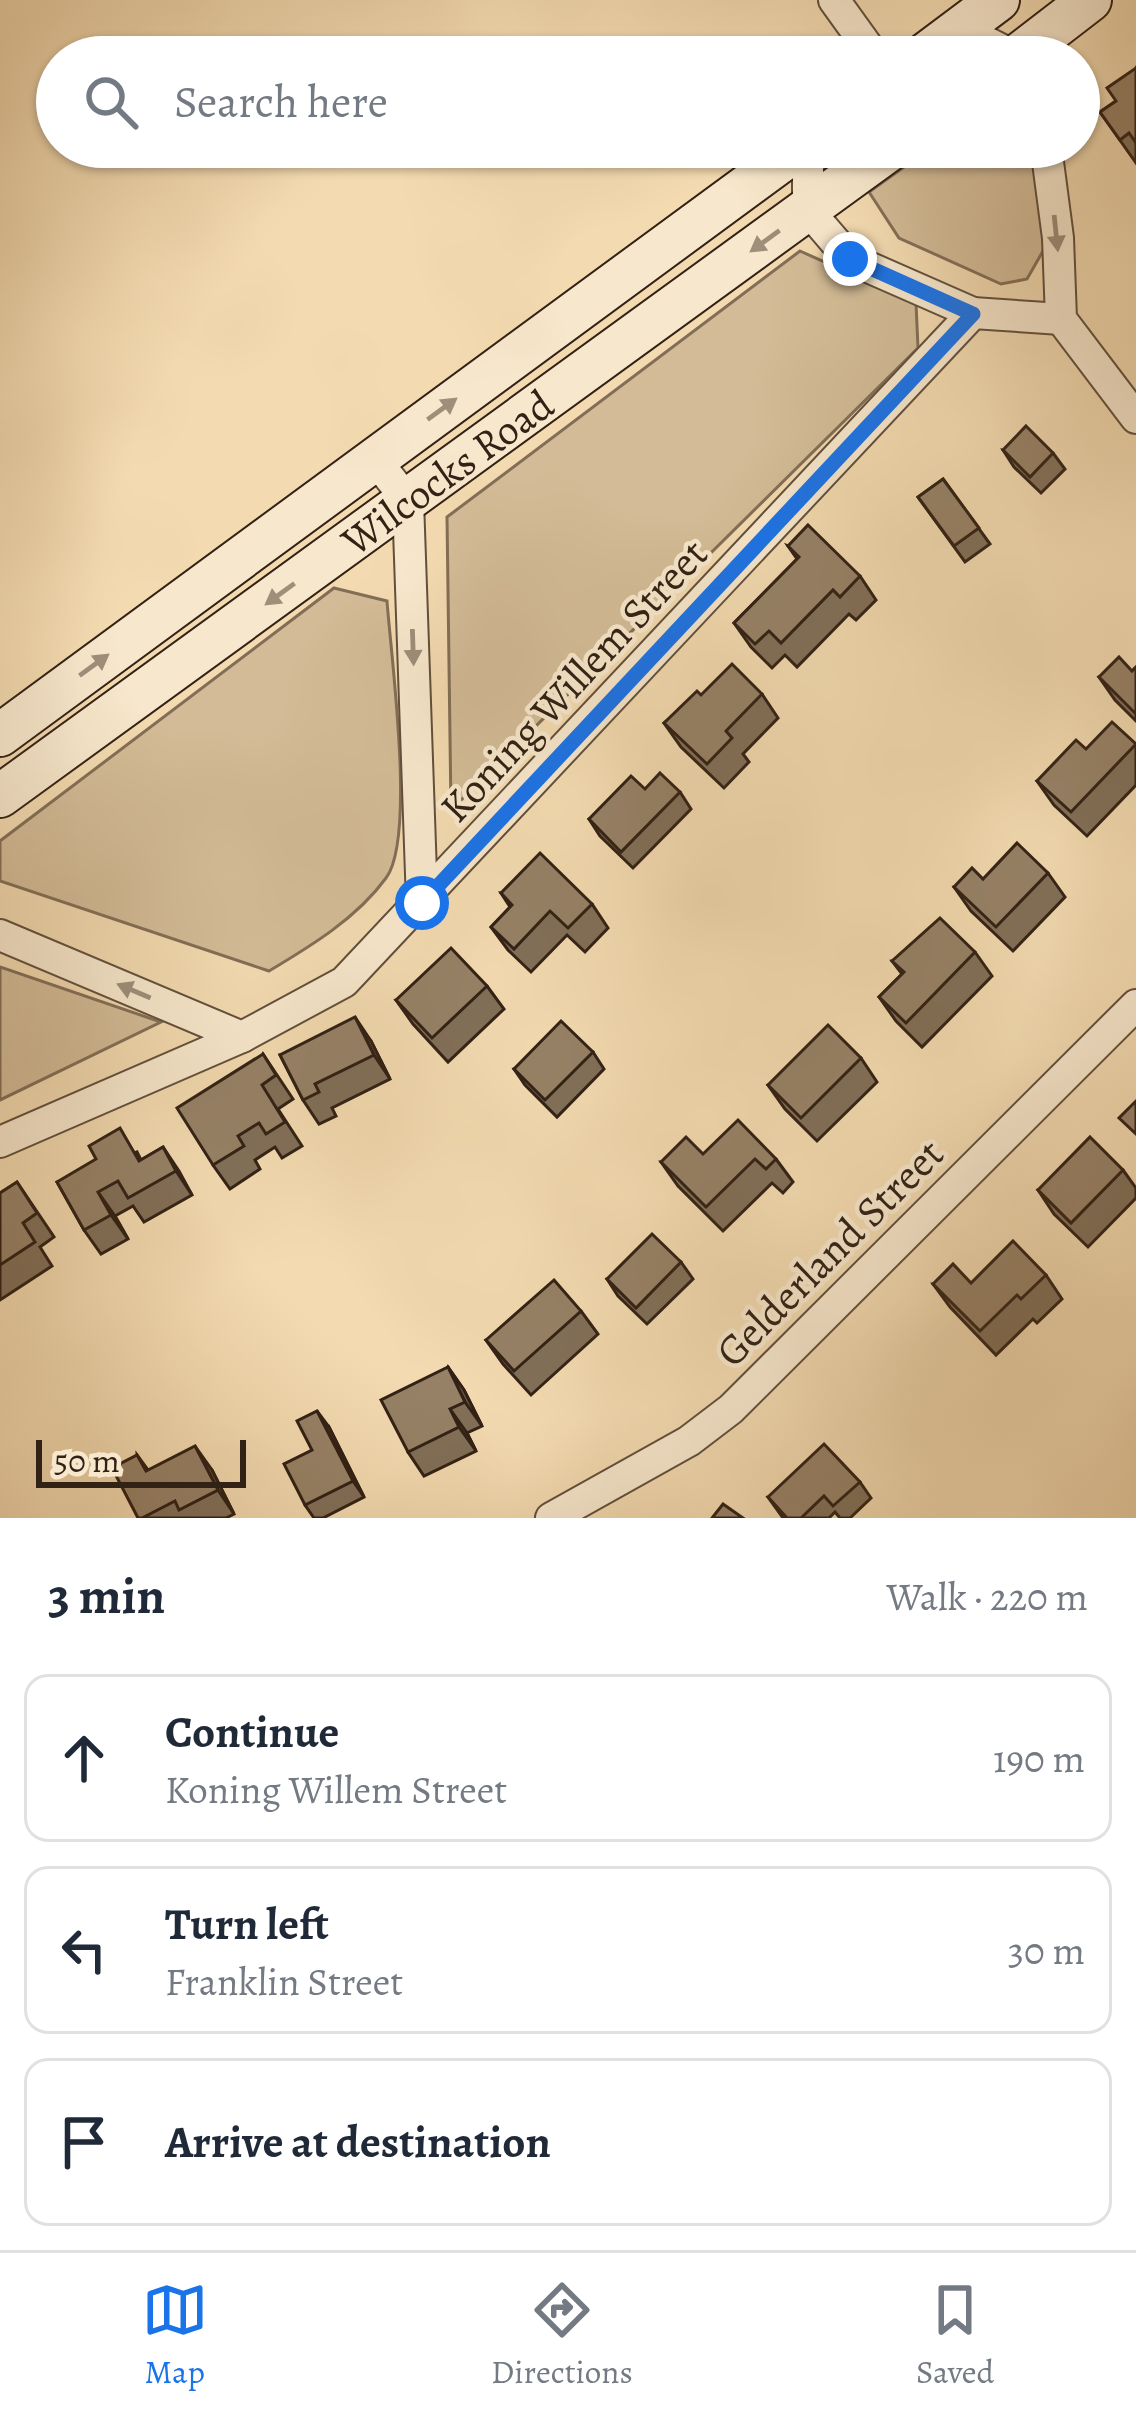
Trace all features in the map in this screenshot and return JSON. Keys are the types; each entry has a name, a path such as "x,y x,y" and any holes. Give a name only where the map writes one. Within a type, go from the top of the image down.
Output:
{"street":[{"path":"834,0 860,36"},
{"path":"949,36 998,0"},
{"path":"1043,36 1090,0"},
{"path":"959,28 975,36"},
{"name":"Wilcocks Road","path":"0,735 775,168"},
{"path":"805,168 808,209 850,259 973,314 1061,319"},
{"name":"Wilcocks Road","path":"0,796 864,168"},
{"path":"1049,168 1061,319 1136,418"},
{"name":"Koning Willem Street","path":"0,1142 242,1037 344,982 973,314"},
{"path":"374,458 408,501 422,903"},
{"path":"0,934 242,1037"},
{"name":"Gelderland Street","path":"551,1518 689,1441 730,1409 1136,1005"}],"shaded area":[{"path":"903,168 1038,168 1047,244 1027,279 1001,284 899,238 869,192"},
{"path":"800,251 916,303 918,348 451,810 447,517"},
{"path":"334,588 387,601 401,788 395,857 386,878 347,918 269,971 0,881 0,841"},
{"path":"0,967 161,1022 0,1100"}],"building":[{"path":"1136,68 1136,143 1129,133 1120,140 1100,112 1116,101 1107,88"},
{"path":"1026,426 1053,453 1030,477 1003,450"},
{"path":"943,479 979,528 954,546 918,497"},
{"path":"808,525 860,576 840,597 833,590 781,643 769,631 755,644 734,623 799,557 788,546"},
{"path":"1119,657 1132,671 1136,667 1136,714 1099,677"},
{"path":"732,664 762,694 726,731 732,738 707,764 664,723"},
{"path":"1112,722 1136,744 1071,812 1037,781 1076,740 1086,749"},
{"path":"660,773 680,792 621,852 589,819 631,776 645,789"},
{"path":"1017,843 1048,873 996,927 954,887 972,868 983,879"},
{"path":"540,853 592,904 568,928 550,911 514,949 491,927 512,905 501,893"},
{"path":"940,918 975,952 906,1023 879,997 904,972 892,961"},
{"path":"451,948 487,986 432,1038 396,1000"},
{"path":"355,1017 374,1055 315,1084 319,1092 303,1100 280,1055"},
{"path":"561,1021 593,1052 545,1100 514,1069"},
{"path":"828,1025 861,1058 801,1118 768,1085"},
{"path":"263,1054 276,1075 262,1085 285,1122 266,1134 259,1123 238,1136 244,1146 213,1165 177,1108"},
{"path":"1136,1101 1136,1134 1119,1118"},
{"path":"738,1120 776,1159 766,1169 755,1159 706,1207 661,1162 686,1137 703,1154"},
{"path":"120,1128 139,1161 163,1147 176,1171 128,1198 118,1181 98,1192 111,1215 84,1230 57,1182 96,1159 89,1146"},
{"path":"1090,1137 1123,1170 1071,1223 1038,1190"},
{"path":"17,1182 37,1213 23,1223 35,1242 0,1265 0,1193"},
{"path":"652,1234 681,1262 636,1308 607,1279"},
{"path":"1013,1241 1046,1275 980,1331 933,1284 953,1264 971,1283"},
{"path":"554,1280 581,1311 514,1371 486,1340"},
{"path":"448,1367 465,1402 450,1409 459,1427 408,1452 381,1400"},
{"path":"317,1411 353,1481 305,1505 284,1464 312,1450 297,1421"},
{"path":"824,1444 860,1482 833,1506 824,1496 801,1518 787,1518 768,1497"},
{"path":"195,1446 218,1490 179,1510 175,1501 138,1518 112,1468 137,1455 146,1471"},
{"path":"723,1504 743,1518 712,1518"}],"route":[{"path":"422,903 973,314 850,259"}]}
